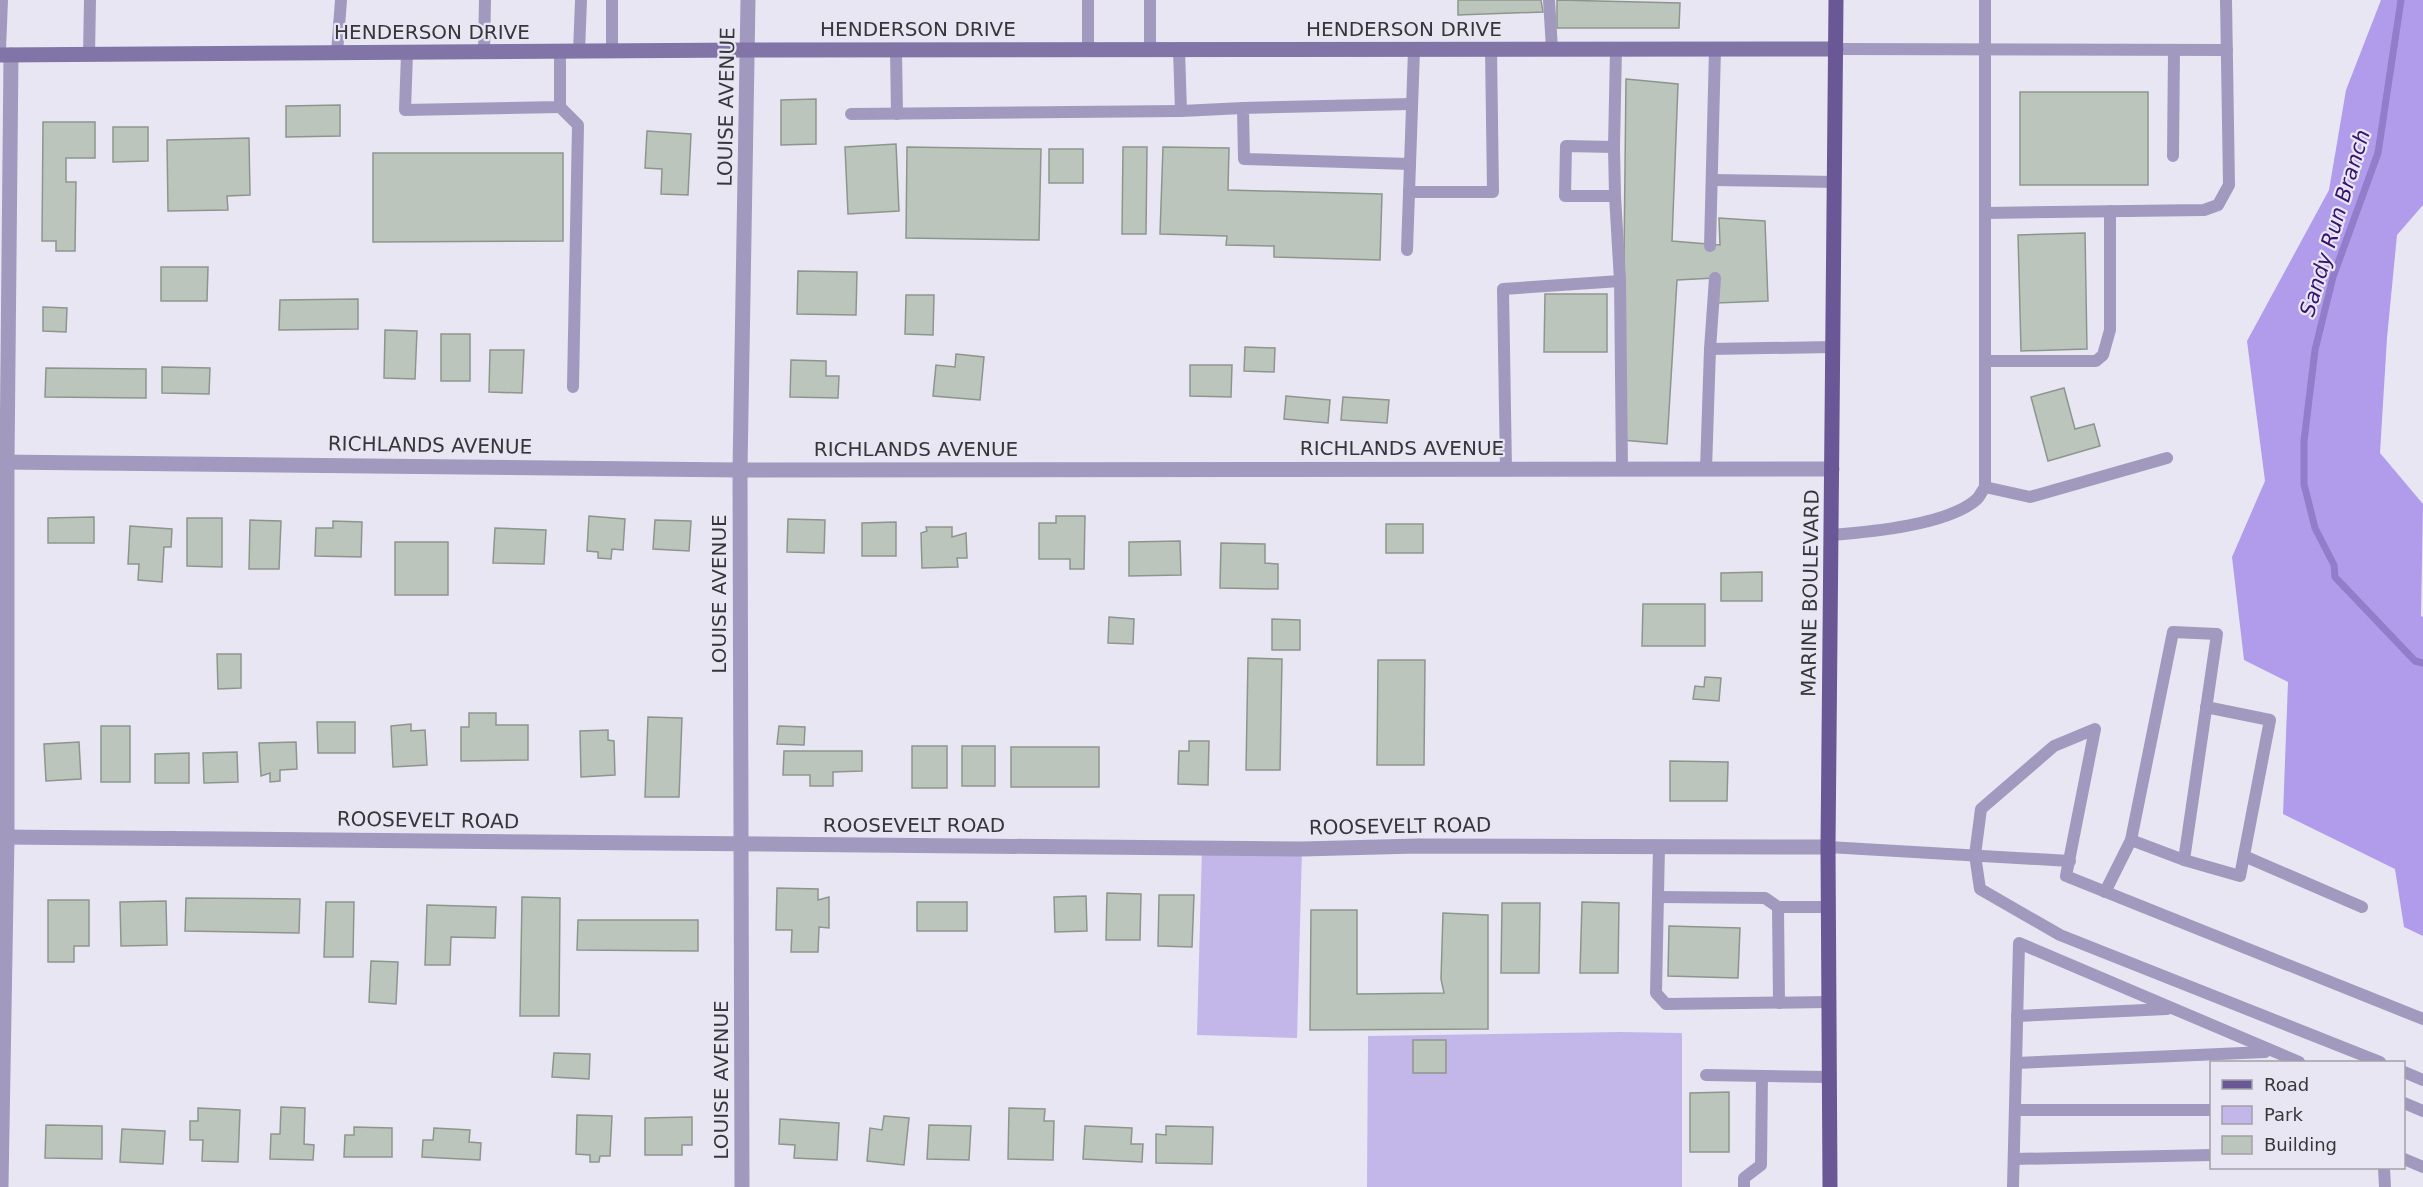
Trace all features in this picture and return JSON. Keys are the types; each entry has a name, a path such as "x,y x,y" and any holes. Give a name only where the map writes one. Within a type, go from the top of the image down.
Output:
{"main road":[{"name":"MARINE BOULEVARD","path":"1830,1187 1828,847 1836,0"},
{"name":"HENDERSON DRIVE","path":"4,53 89,55 748,50 1836,49"}],"street":[{"name":"LOUISE AVENUE","path":"742,1187 740,470 748,0"},
{"path":"1,1187 4,53"},
{"name":"RICHLANDS AVENUE","path":"3,462 740,470 1833,469"},
{"name":"ROOSEVELT ROAD","path":"3,837 1302,849 1828,847"}],"lane":[{"path":"3,0 4,53"},
{"path":"89,55 90,0"},
{"path":"337,53 341,0"},
{"path":"484,52 485,0"},
{"path":"579,52 581,0"},
{"path":"612,0 612,51"},
{"path":"1088,0 1088,50"},
{"path":"1150,0 1150,50"},
{"path":"1549,0 1552,50"},
{"path":"1832,535 1876,532 1951,515 1977,499 1985,488 1984,0"},
{"path":"1985,213 2204,210 2218,206 2224,199 2229,185 2226,0"},
{"path":"1616,49 1614,147 1620,281 1622,469"},
{"path":"1710,246 1715,49"},
{"path":"1836,49 2227,51"},
{"path":"896,50 897,114"},
{"path":"1179,50 1181,111"},
{"path":"1407,250 1414,50"},
{"path":"1409,192 1493,192 1491,50"},
{"path":"2174,50 2174,156"},
{"path":"560,52 560,107 578,125 573,387"},
{"path":"407,53 405,110 560,107"},
{"path":"851,114 1181,111 1411,104"},
{"path":"1243,108 1244,159 1410,164"},
{"path":"1614,147 1566,146 1565,196 1615,196"},
{"path":"1712,180 1835,182"},
{"path":"1985,361 2096,361 2103,355 2110,330 2110,212"},
{"path":"1706,469 1715,278"},
{"path":"1506,469 1503,289 1620,281"},
{"path":"1710,349 1833,347"},
{"path":"1985,488 2030,497 2167,458"},
{"path":"2105,892 2131,840 2173,632 2217,634 2184,860"},
{"path":"2131,840 2184,860 2240,876 2270,720 2206,707"},
{"path":"2377,1061 2060,935 1980,889 1975,855 1981,809 2054,746 2095,729 2066,876 2423,1019"},
{"path":"1659,846 1656,993 1666,1004 1829,1002"},
{"path":"1828,847 2070,861"},
{"path":"2244,856 2362,907"},
{"path":"1658,897 1765,898 1778,908 1828,907"},
{"path":"1778,908 1779,1003"},
{"path":"2013,1187 2019,943 2270,1052 2296,1061"},
{"path":"2017,1016 2171,1009"},
{"path":"2016,1063 2270,1052"},
{"path":"2405,1073 2423,1080"},
{"path":"1706,1075 1829,1077"},
{"path":"1744,1187 1744,1178 1761,1164 1762,1076"},
{"path":"2405,1104 2423,1111"},
{"path":"2015,1110 2210,1110"},
{"path":"2014,1159 2210,1155"},
{"path":"2405,1160 2423,1167"},
{"path":"2384,1169 2385,1187"}],"green space":[{"path":"1202,847 1302,849 1297,1038 1197,1035"},
{"path":"1682,1033 1682,1187 1367,1187 1368,1036"}],"shaded area":[{"path":"2381,0 2423,0 2423,205 2397,235 2387,338 2380,453 2423,504 2421,616 2423,617 2423,936 2404,927 2395,869 2283,814 2288,682 2244,660 2232,557 2265,481 2247,341 2329,190 2346,90"}],"building":[{"path":"1458,0 1541,0 1543,12 1458,15"},
{"path":"1557,0 1680,3 1679,28 1557,28"},
{"path":"1626,79 1678,84 1672,241 1720,245 1719,218 1765,221 1768,301 1716,303 1715,278 1677,280 1667,444 1622,440"},
{"path":"2020,92 2148,92 2148,185 2020,185"},
{"path":"816,99 816,144 781,145 781,100"},
{"path":"340,105 340,136 286,137 286,106"},
{"path":"43,122 95,122 95,158 66,158 66,182 76,182 75,251 56,251 56,241 42,241"},
{"path":"113,127 148,127 148,161 113,162"},
{"path":"647,131 691,134 688,195 661,194 662,169 645,168"},
{"path":"249,138 250,195 227,196 228,210 168,211 167,140"},
{"path":"896,144 899,211 848,214 845,147"},
{"path":"907,147 1041,149 1039,240 906,238"},
{"path":"1123,147 1147,147 1146,234 1122,234"},
{"path":"1163,147 1229,148 1228,190 1382,194 1380,260 1274,257 1274,246 1226,245 1227,236 1160,234"},
{"path":"1049,149 1083,149 1083,183 1049,183"},
{"path":"373,153 563,153 563,241 373,242"},
{"path":"2085,233 2087,349 2021,351 2018,235"},
{"path":"161,267 208,267 207,301 161,301"},
{"path":"798,271 857,272 856,315 797,314"},
{"path":"1545,294 1607,294 1607,352 1544,352"},
{"path":"906,295 934,295 933,335 905,334"},
{"path":"358,299 358,329 279,330 280,300"},
{"path":"43,307 67,308 66,332 43,331"},
{"path":"385,330 417,331 415,379 384,378"},
{"path":"441,334 470,334 470,381 441,381"},
{"path":"1245,347 1275,348 1274,372 1244,371"},
{"path":"490,350 524,350 522,393 489,392"},
{"path":"956,354 984,357 980,400 933,396 936,365 955,367"},
{"path":"791,360 826,361 826,376 839,376 838,398 790,397"},
{"path":"1190,365 1232,365 1231,397 1190,396"},
{"path":"162,367 210,368 209,394 162,393"},
{"path":"46,368 146,369 146,398 45,397"},
{"path":"2064,388 2075,429 2094,424 2100,446 2048,461 2031,397"},
{"path":"1286,396 1330,400 1328,423 1284,419"},
{"path":"1343,397 1389,400 1387,423 1341,420"},
{"path":"589,516 625,519 623,550 612,549 611,559 598,558 598,552 587,551"},
{"path":"1056,516 1085,516 1084,569 1070,569 1070,559 1039,559 1039,523 1056,523"},
{"path":"94,517 94,543 48,543 48,518"},
{"path":"187,518 222,518 222,567 187,566"},
{"path":"788,519 825,520 824,553 787,552"},
{"path":"250,520 281,521 279,569 249,569"},
{"path":"655,520 691,521 689,551 653,549"},
{"path":"333,521 362,522 361,557 315,556 316,528 333,528"},
{"path":"896,522 896,556 862,556 862,523"},
{"path":"1386,524 1423,524 1423,553 1386,553"},
{"path":"130,526 172,529 171,547 164,547 162,582 138,580 139,564 128,564"},
{"path":"926,527 952,527 952,537 966,533 967,558 957,558 958,567 922,568 921,533 927,531"},
{"path":"495,528 546,530 544,564 493,563"},
{"path":"1180,541 1181,575 1129,576 1129,542"},
{"path":"395,542 448,542 448,595 395,595"},
{"path":"1221,543 1265,544 1265,563 1278,564 1278,589 1220,588"},
{"path":"1762,572 1762,601 1721,601 1721,573"},
{"path":"1643,604 1705,604 1705,646 1642,646"},
{"path":"1109,617 1134,619 1133,644 1108,643"},
{"path":"1272,619 1300,620 1300,650 1272,650"},
{"path":"217,654 241,654 241,688 218,689"},
{"path":"1248,658 1282,659 1280,770 1246,770"},
{"path":"1378,660 1425,660 1424,765 1377,765"},
{"path":"1705,677 1721,678 1719,701 1693,699 1695,686 1704,687"},
{"path":"469,713 496,713 496,725 528,725 528,760 461,761 461,727 469,727"},
{"path":"648,717 682,718 679,797 645,797"},
{"path":"317,722 355,722 355,753 318,753"},
{"path":"411,724 411,731 425,730 427,765 393,767 391,726"},
{"path":"101,726 130,726 130,782 101,782"},
{"path":"779,726 805,727 804,745 777,744"},
{"path":"608,730 608,740 614,741 615,775 581,777 580,731"},
{"path":"1189,741 1209,741 1208,785 1178,784 1179,751 1189,751"},
{"path":"79,742 81,779 46,781 44,744"},
{"path":"296,742 297,769 280,770 280,781 270,782 270,773 261,776 259,743"},
{"path":"912,746 947,746 947,788 912,788"},
{"path":"962,746 995,746 995,786 962,786"},
{"path":"1011,747 1099,747 1099,787 1011,787"},
{"path":"784,751 862,751 862,771 833,772 833,786 810,786 810,775 783,775"},
{"path":"237,752 238,782 204,783 203,753"},
{"path":"189,753 189,783 155,783 155,754"},
{"path":"1670,761 1728,762 1727,801 1670,801"},
{"path":"777,888 818,889 818,900 829,897 829,928 819,927 818,952 791,952 792,930 776,930"},
{"path":"1107,893 1141,894 1140,940 1106,940"},
{"path":"1159,895 1194,895 1192,947 1158,946"},
{"path":"1086,896 1087,931 1055,932 1054,897"},
{"path":"522,897 560,898 559,1016 520,1016"},
{"path":"186,898 300,899 299,933 185,931"},
{"path":"48,900 89,900 89,946 74,946 74,962 48,962"},
{"path":"166,901 167,945 121,946 120,902"},
{"path":"326,902 354,902 353,957 324,957"},
{"path":"917,902 967,902 967,931 917,931"},
{"path":"1582,902 1619,903 1618,973 1580,973"},
{"path":"1502,903 1540,903 1539,973 1501,973"},
{"path":"427,905 496,907 495,938 451,937 450,965 425,965"},
{"path":"1311,910 1357,910 1357,994 1444,993 1441,979 1443,913 1488,915 1488,1029 1310,1030"},
{"path":"578,920 698,920 698,951 577,950"},
{"path":"1669,926 1740,928 1738,978 1668,976"},
{"path":"371,961 398,962 396,1004 369,1002"},
{"path":"1413,1040 1446,1040 1446,1073 1413,1073"},
{"path":"554,1053 590,1054 589,1079 552,1077"},
{"path":"1729,1092 1729,1152 1690,1152 1690,1093"},
{"path":"281,1107 305,1108 304,1144 314,1145 313,1160 270,1159 271,1134 280,1134"},
{"path":"198,1108 240,1110 238,1162 202,1161 203,1140 190,1140 190,1121 198,1121"},
{"path":"1009,1108 1045,1109 1044,1121 1054,1121 1053,1160 1008,1159"},
{"path":"577,1115 612,1116 610,1156 600,1156 599,1162 590,1162 590,1155 576,1154"},
{"path":"884,1116 909,1118 904,1165 867,1161 870,1128 882,1130"},
{"path":"692,1117 692,1145 682,1145 682,1155 645,1155 645,1118"},
{"path":"780,1119 839,1123 837,1160 794,1158 795,1145 779,1144"},
{"path":"46,1125 102,1126 102,1159 45,1158"},
{"path":"929,1125 971,1126 969,1160 927,1159"},
{"path":"1085,1126 1132,1128 1131,1144 1143,1144 1142,1162 1083,1159"},
{"path":"1166,1126 1213,1127 1212,1164 1156,1163 1156,1134 1166,1135"},
{"path":"354,1127 392,1128 392,1157 344,1157 345,1135 354,1135"},
{"path":"434,1128 470,1130 469,1142 481,1143 480,1160 422,1157 423,1140 433,1140"},
{"path":"122,1129 165,1131 163,1164 120,1162"}],"waterway":[{"name":"Sandy Run Branch","path":"2401,0 2378,153 2333,277 2315,350 2304,441 2304,484 2315,528 2334,565 2335,577 2415,661 2423,663"}]}
